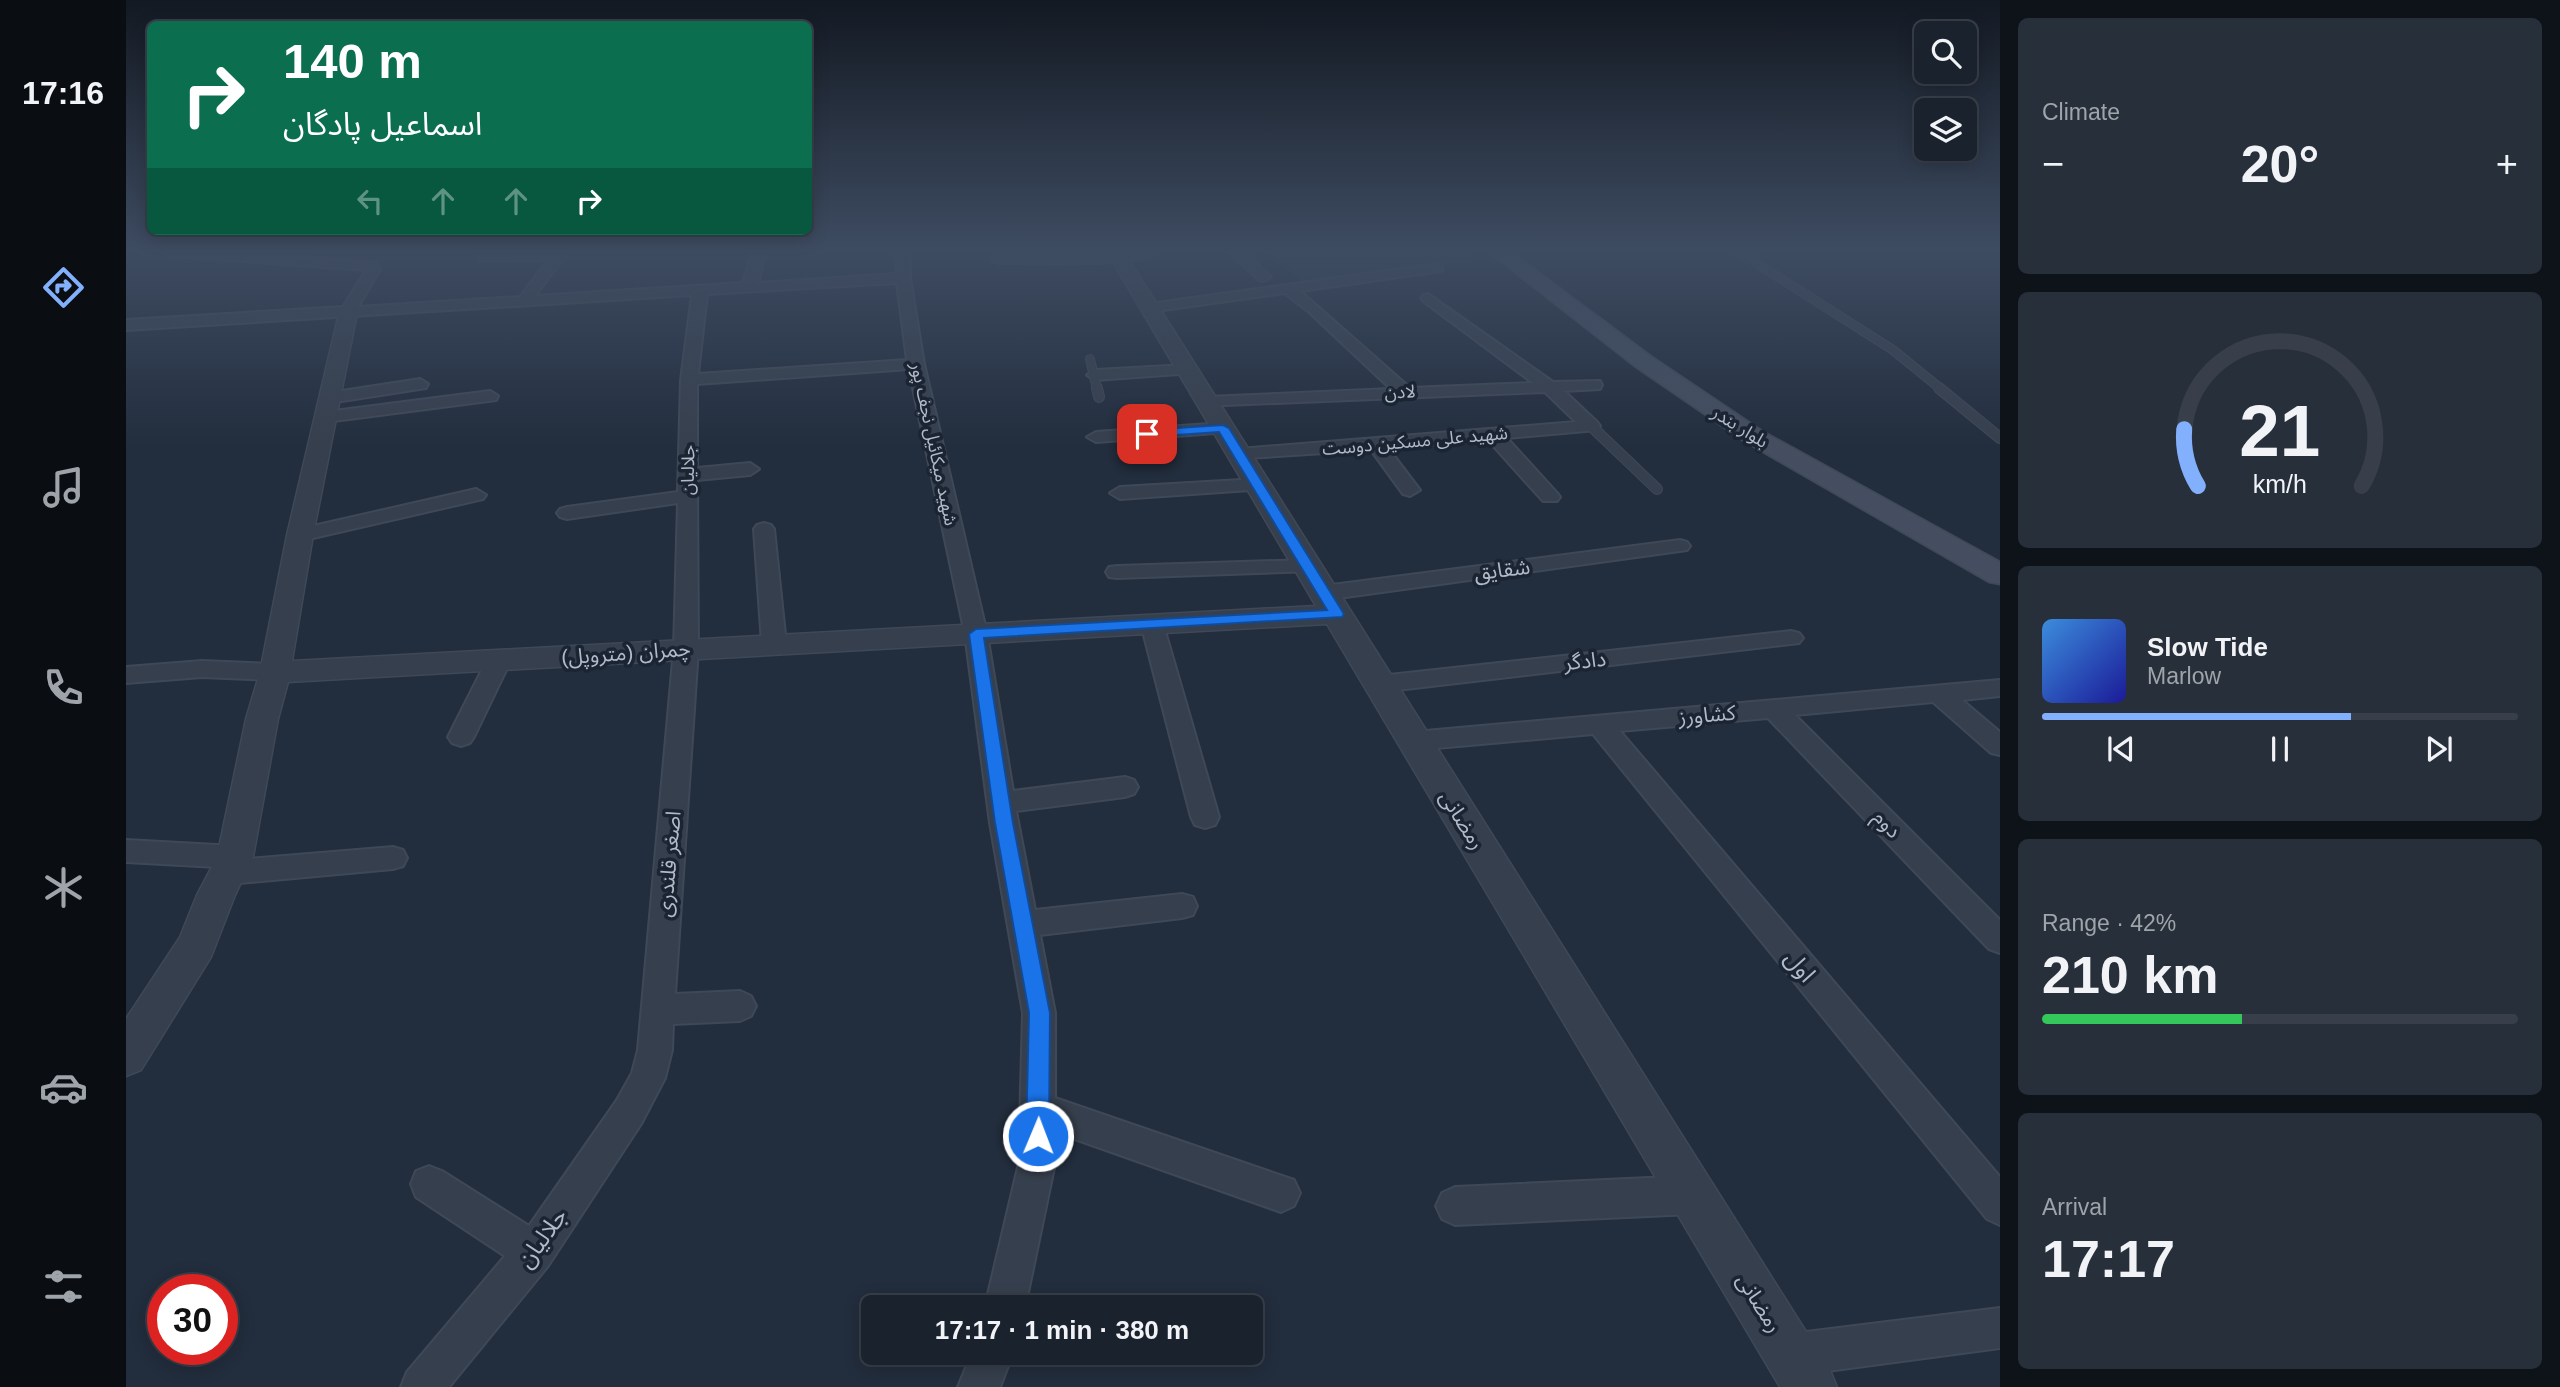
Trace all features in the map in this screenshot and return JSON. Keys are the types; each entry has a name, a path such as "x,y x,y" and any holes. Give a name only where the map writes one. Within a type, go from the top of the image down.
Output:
{"main road":[{"name":"بلوار بندر","path":"1584,317 1644,362 1752,436 2000,575"},
{"name":"بلوار بندر","path":"1613,317 1768,424 2000,552"}],"street":[{"path":"126,325 278,317"},
{"path":"126,1056 197,945 216,895 232,864 262,719 275,672 300,535 346,317"},
{"name":"جلالیان","path":"686,649 689,380 697,317"},
{"name":"شهید میکائیل نجف پور","path":"909,317 916,364 976,634 1001,803 1039,1013 1037,1163 1008,1295"},
{"name":"رمضانی","path":"1154,317 1800,1371"},
{"path":"1322,317 1404,392"},
{"path":"1454,317 1548,386 1591,426"},
{"path":"689,380 754,370 916,364"},
{"path":"1092,367 1187,370"},
{"path":"328,407 420,384"},
{"name":"لادن","path":"1223,428 1404,392 1594,385"},
{"path":"328,407 490,396"},
{"name":"شهید علی مسکین دوست","path":"1223,428 1376,444 1591,426"},
{"path":"1096,437 1223,428"},
{"path":"1493,435 1550,497"},
{"path":"1376,444 1410,490"},
{"path":"688,475 750,469"},
{"path":"1120,493 1258,485"},
{"path":"300,535 476,495"},
{"path":"567,513 688,496"},
{"path":"764,529 774,645"},
{"name":"شقایق","path":"1117,572 1322,591 1680,546"},
{"name":"چمران (متروپل)","path":"275,672 498,662 1152,624 1322,591"},
{"path":"1152,624 1205,817"},
{"name":"دادگر","path":"1380,684 1791,638"},
{"name":"اصغر قلندری","path":"648,1078 655,1050 686,649"},
{"path":"461,737 498,662"},
{"path":"126,675 201,668 275,672"},
{"name":"کشاورز","path":"1414,741 2000,688"},
{"path":"1938,694 2000,746"},
{"name":"دوم","path":"1774,709 2000,940"},
{"name":"اول","path":"1600,724 2000,1206"},
{"path":"1001,803 1125,788"},
{"path":"126,851 232,864 393,858"},
{"path":"1022,924 1182,906"},
{"path":"657,1010 740,1006"},
{"name":"جلالیان","path":"422,1387 534,1252 629,1112 648,1078"},
{"path":"1038,1109 1281,1193"},
{"path":"429,1185 534,1252"},
{"path":"1455,1206 1692,1195"},
{"path":"1800,1371 2000,1328"},
{"path":"979,1387 988,1365"}],"lane":[{"path":"1841,317 1893,350 2000,438"},
{"path":"1092,367 1099,397"},
{"path":"1591,426 1657,489"}],"route":[{"path":"1038,1136 1039,1013 1004,823 976,634 1336,614 1223,428 1147,434"}]}
